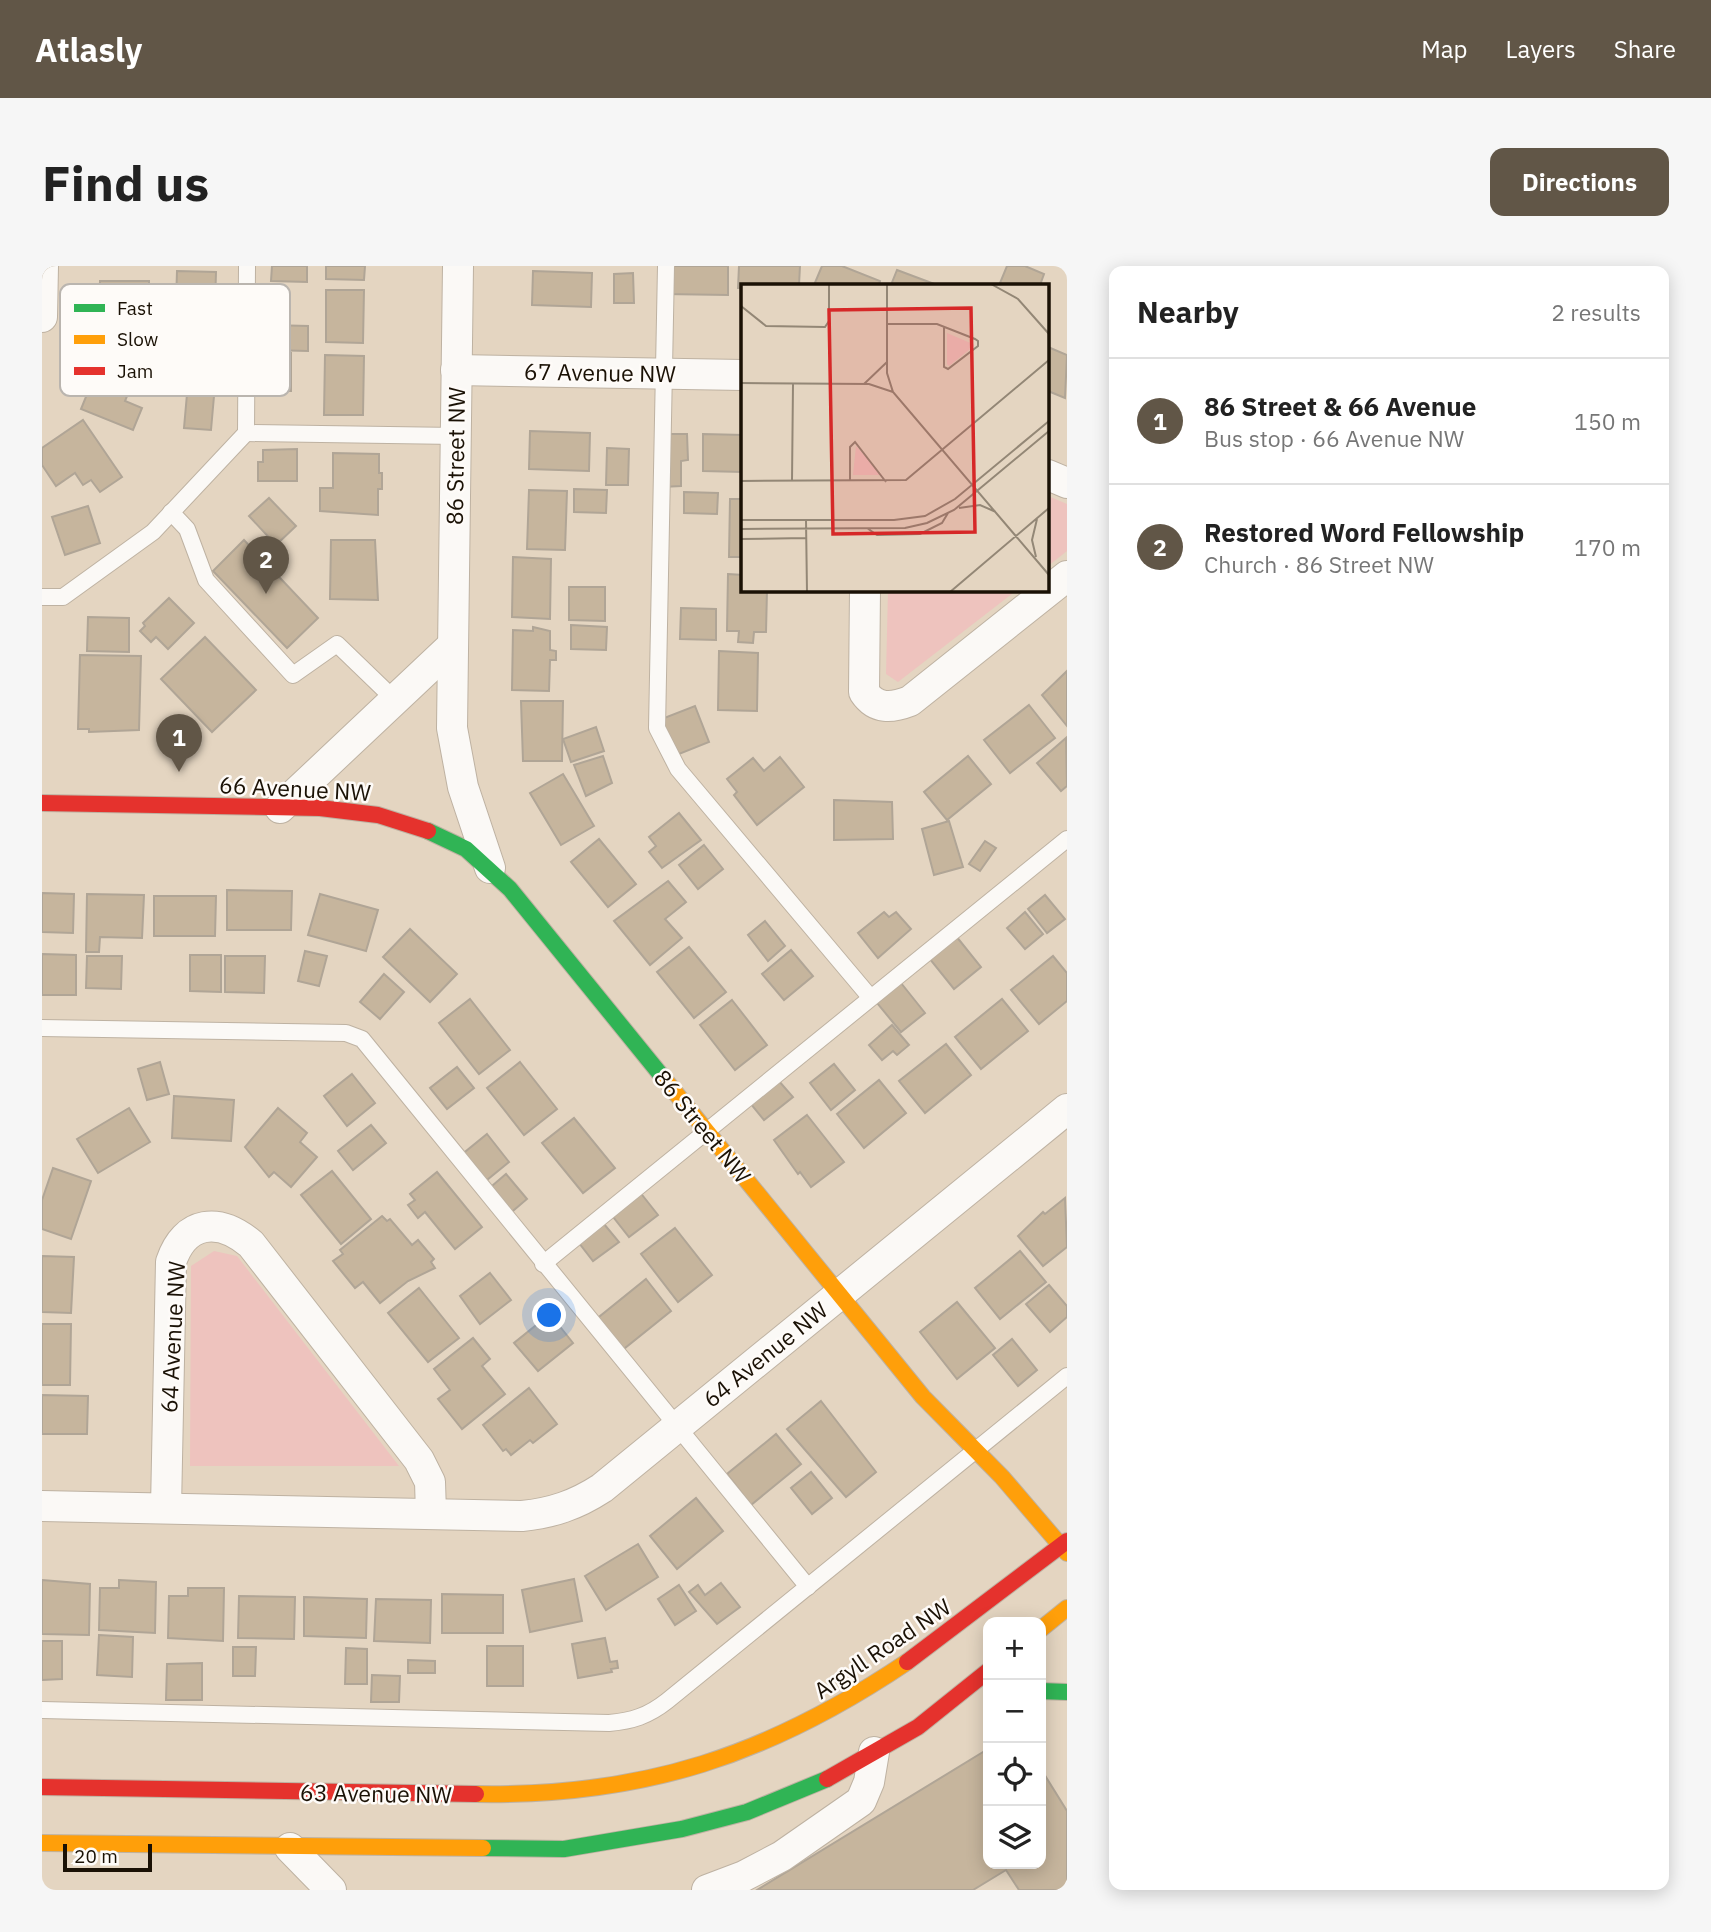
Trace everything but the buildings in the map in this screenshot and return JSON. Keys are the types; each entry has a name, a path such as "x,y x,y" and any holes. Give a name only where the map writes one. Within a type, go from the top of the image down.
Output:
{"main road":[{"name":"66 Avenue NW","path":"42,803 348,810 398,821 445,837 490,868"},
{"name":"86 Street NW","path":"490,868 923,1397 1065,1547"},
{"name":"Argyll Road NW","path":"707,1765 765,1744 865,1691 927,1650 1065,1547"},
{"path":"1046,1625 1067,1608"},
{"path":"42,1843 290,1848 565,1849 720,1820 814,1785 921,1725 983,1675"},
{"path":"1046,1691 1067,1692"},
{"path":"921,1725 966,1709"},
{"name":"63 Avenue NW","path":"42,1787 546,1793 651,1779 707,1765"}],"street":[{"path":"42,317 43,266"},
{"name":"86 Street NW","path":"458,266 452,728 468,804 490,868"},
{"name":"67 Avenue NW","path":"456,370 741,375"},
{"path":"1049,475 1067,483"},
{"path":"1049,590 1067,576"},
{"path":"866,592 864,692 870,701 881,706 896,707 911,701 1047,592"},
{"path":"280,808 452,646"},
{"name":"64 Avenue NW","path":"42,1506 522,1516 564,1508 602,1488 1067,1109"},
{"name":"64 Avenue NW","path":"166,1508 172,1262 176,1249 185,1237 197,1229 225,1226 251,1244 419,1460 430,1482 432,1513"},
{"path":"707,1890 744,1876 782,1856 861,1801 869,1782 874,1752"},
{"path":"290,1848 331,1890"}],"lane":[{"path":"247,266 247,284"},
{"path":"666,266 657,728 678,769 870,997"},
{"path":"42,597 63,597 153,532 246,433 246,396"},
{"path":"246,433 456,436"},
{"path":"171,512 187,529 206,580 293,675 337,644 394,699"},
{"path":"543,1264 1067,839"},
{"path":"42,1028 346,1033 362,1039 808,1587"},
{"path":"42,1710 416,1720 609,1723 632,1721 652,1712 1067,1376"}],"shaded area":[{"path":"1049,496 1067,504 1067,551 1049,565"},
{"path":"888,592 1014,592 898,682 886,674"},
{"path":"214,1251 237,1256 399,1466 190,1466 191,1266"}],"traffic: fast":[{"path":"428,831 466,849 510,889 665,1080"},
{"path":"1046,1691 1067,1692"},
{"path":"483,1848 564,1849 682,1829 747,1812 827,1779"}],"traffic: slow":[{"path":"665,1080 923,1397 1002,1477 1067,1553"},
{"path":"1046,1625 1067,1608"},
{"path":"476,1794 594,1788 649,1778 702,1764 805,1722 907,1662"},
{"path":"42,1843 483,1848"}],"traffic: jam":[{"path":"42,803 320,808 378,815 428,831"},
{"path":"907,1662 1067,1541"},
{"path":"827,1779 918,1727 983,1675"},
{"path":"42,1787 476,1794"}],"place":[{"name":"Restored Word Fellowship","path":"266,594"},
{"name":"86 Street & 66 Avenue","path":"179,772"}]}
